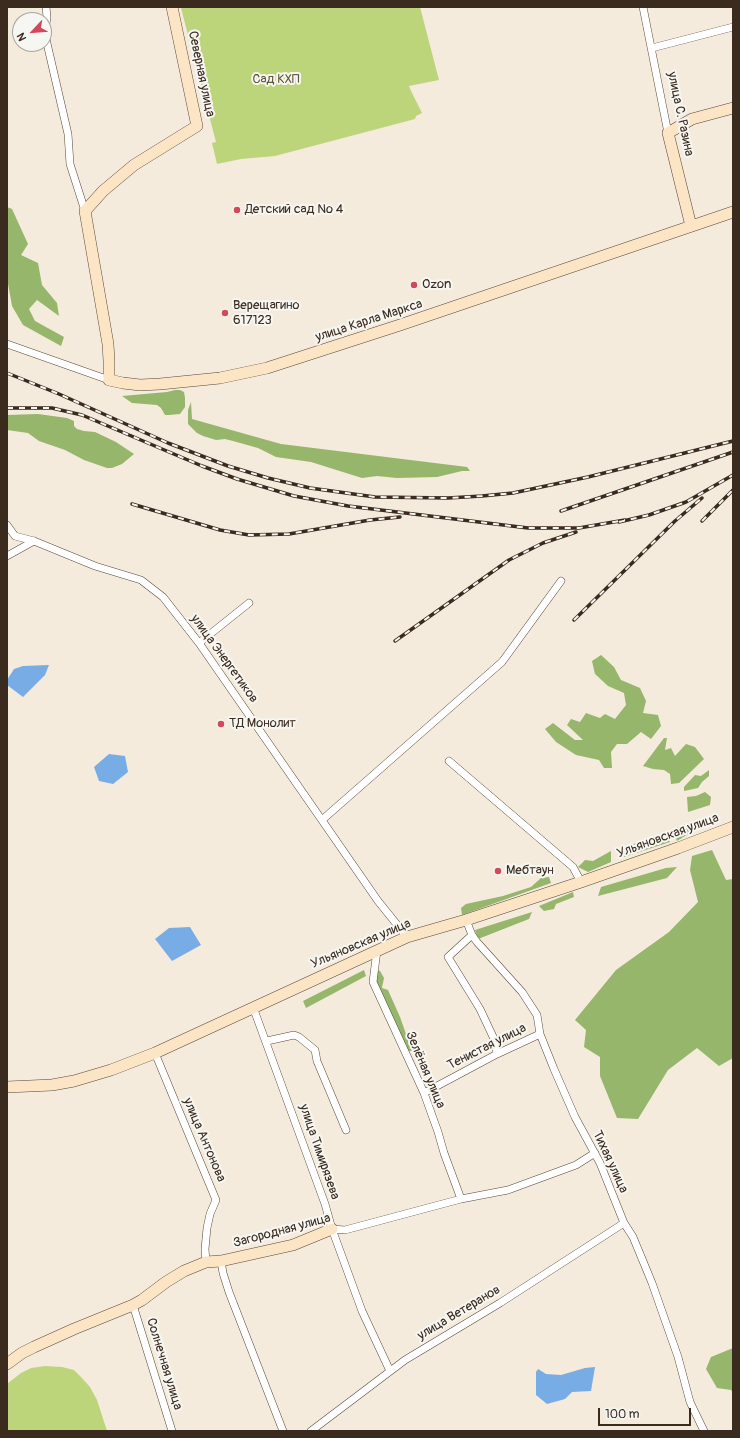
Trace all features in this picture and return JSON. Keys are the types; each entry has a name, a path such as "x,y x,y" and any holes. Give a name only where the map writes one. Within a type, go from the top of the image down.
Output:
{"street":[{"path":"46,7 46,39 68,134 70,164 85,211 108,344 109,380"},
{"name":"Северная улица","path":"85,211 104,190 134,165 197,126 172,7"},
{"name":"улица С. Разина","path":"643,7 668,133 691,226"},
{"path":"652,48 733,27"},
{"path":"668,133 692,119 733,108"},
{"name":"улица Карла Маркса","path":"7,344 109,380 123,383 160,384 220,378 267,368 400,325 733,212"},
{"name":"улица Энергетиков","path":"7,525 15,536 34,541 95,566 141,580 163,597 199,643 378,901 407,937"},
{"path":"7,556 34,541"},
{"path":"322,820 502,662 561,581"},
{"path":"199,643 249,603"},
{"path":"448,761 573,867 581,882"},
{"name":"Ульяновская улица","path":"7,1087 52,1085 92,1077 154,1053 407,937 466,920 581,882 733,827"},
{"name":"Тихая улица","path":"466,920 472,935 477,942 522,992 537,1015 540,1034 575,1117 595,1154 624,1223 633,1237 652,1283 678,1357 690,1402 704,1431"},
{"path":"472,935 448,957 480,1009 495,1041 497,1054"},
{"name":"Зелёная улица","path":"377,950 373,982 424,1093 461,1199"},
{"name":"улица Тимирязева","path":"253,1007 267,1041 325,1204 332,1230 362,1311 390,1371"},
{"name":"Тенистая улица","path":"424,1093 497,1054 540,1034"},
{"path":"267,1041 294,1035 299,1037 315,1050 317,1061 346,1130"},
{"name":"улица Антонова","path":"154,1053 216,1200 206,1228 206,1262"},
{"name":"Загородная улица","path":"7,1364 22,1353 74,1329 133,1305 179,1274 206,1262 221,1261 293,1245 332,1230 344,1230 461,1199 508,1190 576,1165 595,1154"},
{"name":"улица Ветеранов","path":"311,1431 390,1371 424,1348 500,1303 624,1223"},
{"path":"221,1261 229,1292 284,1431"},
{"name":"Солнечная улица","path":"133,1305 172,1431"}],"green space":[{"name":"Сад КХП","path":"420,7 439,80 409,86 422,113 416,116 415,119 275,156 241,159 217,164 212,143 216,142 181,8"},
{"path":"7,207 12,209 28,244 21,255 38,263 42,285 57,303 59,316 37,300 29,309 35,321 64,337 61,346 23,325 12,306 7,278"},
{"path":"175,390 184,392 185,407 180,414 165,415 161,408 157,405 132,403 122,396 167,392"},
{"path":"191,402 192,419 281,444 467,467 470,471 462,471 437,477 397,478 377,476 362,478 311,462 276,457 258,448 225,439 216,440 197,433 188,424 188,410"},
{"path":"38,414 67,418 74,421 74,426 77,429 95,432 116,442 134,454 122,464 112,468 107,468 84,460 65,450 39,441 28,433 7,430 7,415"},
{"path":"601,655 614,667 621,680 640,688 646,701 643,713 658,715 661,726 651,739 641,732 627,744 617,744 611,752 612,768 604,768 599,760 576,755 556,742 545,729 553,723 575,740 583,740 567,725 571,719 580,722 586,713 600,718 605,714 615,719 626,705 624,693 608,686 595,674 592,661"},
{"path":"664,738 667,738 665,750 671,748 675,756 686,744 695,747 704,759 679,783 671,784 670,774 664,770 643,766"},
{"path":"709,770 709,776 698,788 684,791 684,787 695,775 701,776"},
{"path":"705,792 711,797 710,805 688,812 687,797 696,796"},
{"path":"698,820 696,829 677,841 673,829"},
{"path":"666,832 670,842 624,857 623,848"},
{"path":"712,850 726,880 733,879 733,1058 719,1066 697,1048 668,1070 638,1119 617,1118 600,1076 600,1057 584,1047 586,1030 575,1020 616,970 669,932 698,902 690,870 692,856"},
{"path":"611,851 611,862 588,872 578,867 585,860 593,861"},
{"path":"677,867 667,878 598,896 601,887 666,868"},
{"path":"549,877 551,883 462,915 461,908 466,904 503,896 531,887 541,878"},
{"path":"573,892 574,897 556,904 554,909 544,911 539,906"},
{"path":"532,912 529,919 478,939 475,930"},
{"path":"364,970 366,976 306,1008 303,1001"},
{"path":"377,970 380,971 384,978 382,988 388,990 400,1017 412,1051 407,1051 377,985"},
{"path":"733,1348 733,1393 731,1390 717,1388 706,1369 711,1357"},
{"path":"45,1366 62,1367 74,1370 80,1376 90,1387 97,1400 107,1431 7,1431 7,1384 21,1373 31,1368"}],"water":[{"path":"49,665 45,675 23,697 7,685 7,680 14,669 23,666"},
{"path":"109,754 125,756 128,772 113,784 99,781 94,767"},
{"path":"190,927 201,945 172,961 155,939 169,928"},
{"path":"595,1367 591,1391 572,1392 565,1399 547,1404 536,1395 536,1372 538,1369 546,1374 561,1375 585,1368"}],"railway":[{"path":"7,373 59,394 168,443 228,466 268,478 310,488 375,497 448,498 513,493 588,477 733,441"},
{"path":"7,408 52,408 82,415 202,466 237,479 294,496 348,506 528,528 579,528 625,520"},
{"path":"561,511 733,452"},
{"path":"619,522 649,515 686,502 733,475"},
{"path":"702,521 733,490"},
{"path":"574,620 675,521 702,498"},
{"path":"132,504 220,530 249,535 289,534 370,520 400,517"},
{"path":"395,641 509,560 543,543 576,532"}],"place":[{"name":"Детский сад № 4","path":"237,210"},
{"name":"Ozon","path":"414,285"},
{"name":"Верещагино 617123","path":"225,313"},
{"name":"ТД Монолит","path":"221,724"},
{"name":"Мебтаун","path":"498,871"}]}
